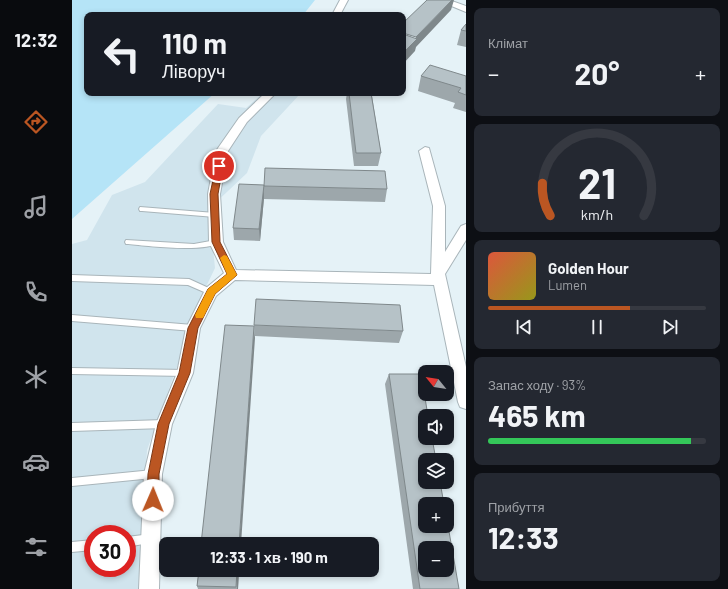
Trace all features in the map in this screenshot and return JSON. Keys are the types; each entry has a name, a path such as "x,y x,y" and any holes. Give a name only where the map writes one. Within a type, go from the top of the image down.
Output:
{"street":[{"path":"338,12 344,0"},
{"path":"441,0 466,9"},
{"path":"232,275 216,242 214,194 222,151 243,120 268,96"},
{"path":"425,151 439,206 438,277 466,402"},
{"path":"438,277 466,229"},
{"path":"149,589 152,539 153,474 164,424 184,373 193,328 212,292 232,275 438,277"}],"lane":[{"path":"142,209 215,215"},
{"path":"128,242 194,246 216,242"},
{"path":"72,278 189,282 212,292"},
{"path":"72,318 193,328"},
{"path":"72,371 184,373"},
{"path":"72,427 164,424"},
{"path":"72,482 153,474"},
{"path":"136,541 152,539"},
{"path":"72,547 84,546"}],"shaded area":[{"path":"72,0 315,0 305,12 84,12 84,96 212,96 72,219"},
{"path":"260,96 298,96 261,136 247,173 209,209 215,268 194,312 182,353 147,450 138,589 72,589 72,244 87,240 112,195 145,182 218,104 246,108"}],"building":[{"path":"427,0 452,0 416,37 406,34 406,20"},
{"path":"466,24 466,31 461,30"},
{"path":"406,35 417,39 406,50"},
{"path":"430,65 466,76 466,95 458,92 461,88 421,76"},
{"path":"349,96 372,96 381,153 356,153"},
{"path":"265,168 385,171 387,189 264,186"},
{"path":"239,184 264,185 259,229 233,228"},
{"path":"256,299 400,305 403,331 254,325"},
{"path":"225,325 254,326 239,537 202,537"},
{"path":"389,374 418,374 418,401 426,401 427,409 418,409 418,445 433,445 435,453 418,453 418,489 441,489 443,497 418,497 418,533 449,533 451,541 418,541 418,575"},
{"path":"454,560 459,589 420,589 418,577 454,577"},
{"path":"198,577 237,577 236,587 197,586"}],"slow traffic":[{"path":"200,315 212,292 232,275 224,258"}],"route":[{"path":"153,500 153,474 164,424 184,373 193,328 212,292 232,275 216,242 214,194 219,166"}]}
